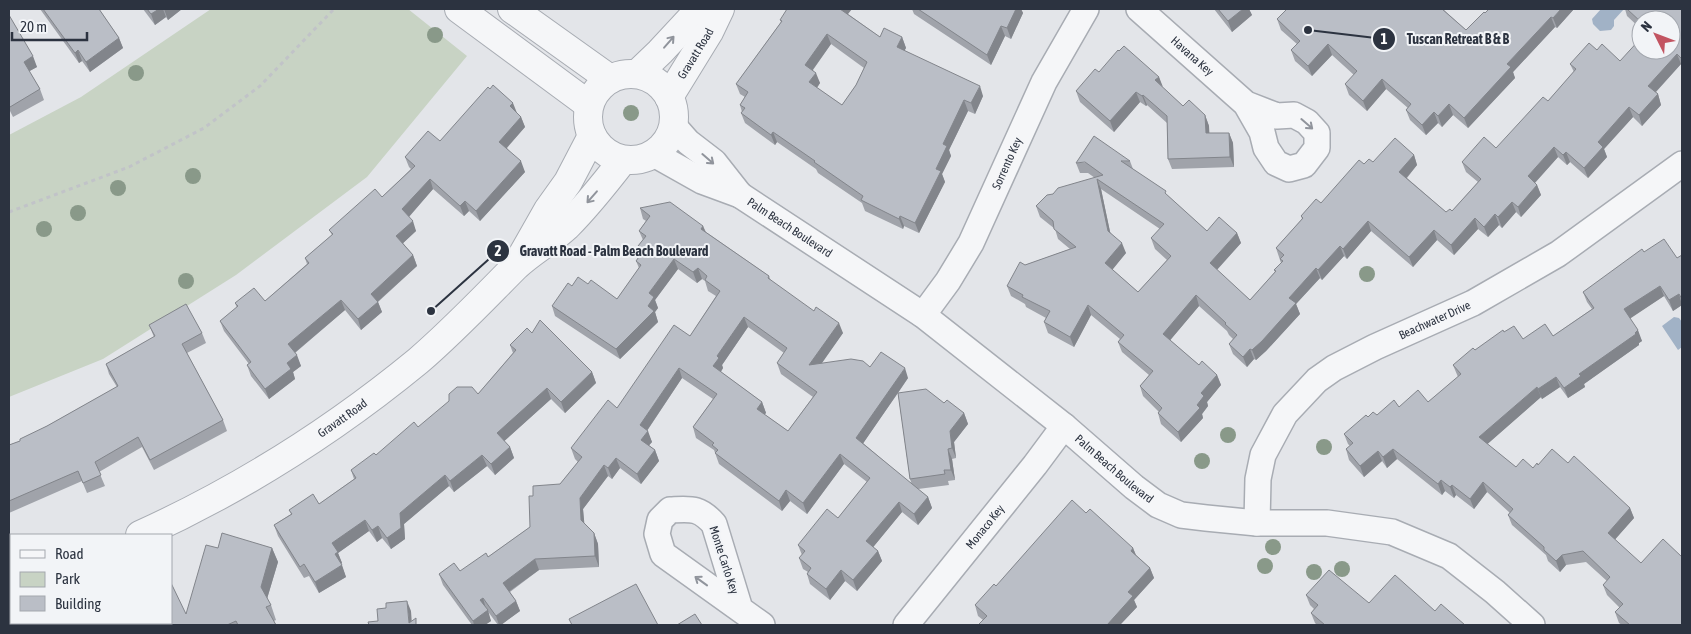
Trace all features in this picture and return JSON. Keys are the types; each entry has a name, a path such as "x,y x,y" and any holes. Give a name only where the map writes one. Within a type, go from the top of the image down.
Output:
{"street":[{"path":"459,9 589,105"},
{"path":"512,9 610,79"},
{"name":"Gravatt Road","path":"637,74 700,9"},
{"name":"Gravatt Road","path":"669,97 709,32 720,9"},
{"name":"Sorrento Key","path":"923,315 948,281 971,243 1044,82 1086,9"},
{"name":"Havana Key","path":"1139,9 1246,104"},
{"path":"637,74 650,78 661,86 669,97 674,111 670,137 654,154 644,158 623,160 610,155 600,147 592,136 588,116 589,105 601,86 610,79 623,75 637,74"},
{"name":"Palm Beach Boulevard","path":"673,126 688,142 714,162 740,195"},
{"name":"Gravatt Road","path":"518,264 548,210 568,182 592,136"},
{"name":"Palm Beach Boulevard","path":"654,154 702,181 740,195 923,315 1064,426 1134,487 1158,505 1181,515 1257,522 1327,523 1392,532 1449,556 1495,592 1532,625"},
{"name":"Gravatt Road","path":"142,534 168,523 241,483 316,437 369,400 419,360 469,315 518,264 567,226 623,160"},
{"name":"Beachwater Drive","path":"1257,522 1258,479 1263,454 1285,414 1317,380 1334,368 1375,347 1473,303 1558,254 1682,164"},
{"name":"Monaco Key","path":"906,625 1035,465 1064,426"},
{"name":"Monte Carlo Key","path":"740,609 762,625"}],"path":[{"path":"9,212 129,167 204,128 260,86 334,9"}],"green space":[{"path":"211,9 408,9 467,56 367,177 236,275 103,359 9,397 9,135 81,97"}],"water":[{"path":"1601,9 1624,9 1614,20 1614,26 1611,30 1600,31 1593,24 1592,19"},
{"path":"1674,317 1679,318 1682,322 1682,347 1678,350 1662,326"}],"building":[{"path":"43,9 99,9 119,38 86,62 78,50 75,53"},
{"path":"147,9 159,9 151,14"},
{"path":"787,9 840,9 880,37 884,28 902,37 897,47 980,86 971,103 964,100 943,144 947,146 936,169 941,171 915,223 900,216 899,219 861,200 863,196 815,161 773,132 771,135 741,113 745,108 740,105 748,92 736,84 782,21 780,20","holes":["827,34 867,62 856,85 842,105 809,82 816,73 805,65"]},
{"path":"918,9 1016,9 1007,28 1001,26 987,55"},
{"path":"1218,9 1243,9 1228,21"},
{"path":"1287,9 1442,9 1466,30 1489,9 1561,9 1553,18 1551,17 1507,64 1511,67 1464,118 1449,104 1438,116 1434,112 1422,125 1406,110 1411,104 1382,79 1363,101 1345,84 1357,71 1328,44 1308,66 1291,50 1300,41 1277,19"},
{"path":"1627,9 1682,9 1682,59 1681,10 1631,10 1631,13"},
{"path":"9,15 33,56 24,62 40,89 10,107 9,105"},
{"path":"1589,43 1597,50 1602,44 1620,61 1631,49 1631,60 1672,60 1648,86 1658,94 1639,115 1629,107 1598,142 1603,147 1584,168 1566,152 1563,155 1554,147 1528,176 1537,185 1518,207 1512,202 1498,217 1495,214 1484,227 1475,218 1451,245 1434,230 1409,257 1368,221 1343,249 1340,246 1318,270 1316,268 1289,298 1296,303 1262,341 1252,350 1250,349 1243,357 1229,344 1237,335 1196,295 1163,334 1199,365 1202,361 1217,375 1201,393 1204,396 1197,405 1200,408 1178,432 1158,413 1162,408 1140,386 1153,371 1118,342 1124,335 1088,305 1070,337 1044,322 1050,311 1022,297 1023,295 1007,286 1020,262 1025,265 1076,247 1054,229 1053,221 1036,206 1047,195 1053,194 1058,188 1103,175 1085,162 1076,163 1094,136 1130,161 1121,161 1166,191 1165,193 1207,231 1219,217 1237,233 1210,263 1250,300 1283,261 1280,259 1284,255 1276,248 1303,218 1301,216 1316,199 1321,203 1359,160 1364,164 1369,159 1373,162 1395,138 1414,155 1399,172 1446,212 1450,209 1452,211 1481,179 1462,162 1484,137 1496,148 1543,97 1548,101 1576,69 1570,64","holes":["1097,179 1164,224 1151,238 1171,256 1138,292 1105,263 1122,243 1108,231"]},
{"path":"1124,46 1159,77 1155,80 1183,106 1189,100 1205,115 1206,133 1229,133 1230,157 1168,159 1167,116 1143,95 1136,92 1110,121 1076,91 1095,69 1099,72 1118,50"},
{"path":"493,85 513,103 510,106 521,117 499,142 521,161 476,211 465,201 460,206 430,179 402,209 413,221 396,236 413,255 371,294 378,302 358,319 341,300 288,344 297,355 287,363 291,369 265,389 247,365 251,362 220,321 238,306 235,303 254,288 265,301 309,263 305,258 333,234 329,230 375,189 382,197 415,166 405,157 428,131 440,141 488,87 490,89"},
{"path":"670,202 703,226 701,229 769,276 768,278 814,311 816,307 839,323 809,365 851,359 863,361 870,367 881,352 905,368 856,438 928,497 914,514 899,502 866,541 878,551 853,580 841,570 826,589 807,574 811,568 799,558 805,551 798,545 827,509 838,518 870,478 840,454 803,503 786,490 779,501 715,453 718,450 712,445 714,443 693,427 717,394 679,368 640,425 648,431 641,440 655,450 637,474 616,458 608,468 604,465 580,498 581,520 594,533 595,556 535,559 503,583 516,601 496,616 483,598 480,600 488,610 473,621 439,574 454,563 460,571 486,553 488,557 530,527 529,496 533,496 533,486 560,484 582,457 571,448 608,400 617,408 674,325 690,336 720,291 705,280 707,276 698,268 693,272 674,259 649,293 654,297 648,306 654,311 616,349 552,306 568,283 572,286 578,277 588,284 591,280 617,299 641,265 636,261 644,250 638,246 646,236 639,231 650,216 640,208","holes":["744,317 787,348 777,363 817,392 788,431 757,409 762,402 713,366 719,358 717,356"]},
{"path":"1664,239 1677,258 1682,255 1682,299 1679,294 1669,300 1660,286 1624,309 1638,330 1636,334 1579,374 1581,376 1564,388 1556,377 1538,389 1537,387 1479,437 1516,467 1523,459 1533,468 1552,449 1568,463 1574,456 1630,508 1608,533 1641,563 1663,539 1682,557 1682,625 1630,625 1615,612 1623,604 1603,585 1610,577 1583,551 1562,555 1556,561 1544,550 1544,547 1508,515 1513,509 1483,482 1470,499 1452,485 1450,487 1441,480 1438,484 1393,449 1383,457 1378,451 1360,466 1346,449 1353,443 1344,434 1366,415 1368,417 1373,412 1377,415 1394,400 1399,407 1418,390 1428,402 1461,374 1453,365 1473,348 1475,350 1503,330 1504,332 1514,326 1523,339 1545,324 1553,336 1594,308 1583,292 1642,249 1644,252"},
{"path":"186,304 202,333 182,344 223,420 150,460 138,437 95,462 101,475 83,483 78,471 9,501 9,445 20,441 20,439 118,386 106,364 155,336 149,325"},
{"path":"540,320 592,372 561,402 547,388 497,433 510,447 491,464 482,455 450,481 445,475 400,513 401,528 387,538 378,526 372,530 365,520 332,543 338,552 335,554 342,565 315,582 304,564 300,567 274,525 292,514 289,510 313,494 319,504 356,478 351,470 374,453 376,455 414,422 418,427 449,401 449,394 457,387 472,387 478,394 516,350 510,345 527,328 532,333"},
{"path":"926,389 944,403 947,400 964,413 950,431 952,448 948,449 951,470 944,470 945,474 910,479 898,393"},
{"path":"1072,500 1086,513 1090,509 1133,548 1131,551 1150,568 1128,592 1133,596 1107,625 978,625 987,616 975,605 994,584 996,586"},
{"path":"222,533 272,548 261,587 271,605 266,607 276,625 238,625 236,621 227,625 78,625 172,624 172,585 186,614 206,545 218,548"},
{"path":"1329,570 1369,603 1395,575 1435,611 1441,604 1465,625 1325,625 1311,613 1318,605 1306,595"},
{"path":"636,584 658,625 572,625 569,619"},
{"path":"407,601 409,623 416,618 416,625 369,625 368,622 378,621 377,609 386,608 386,603"},
{"path":"695,614 702,625 677,625"}],"place":[{"name":"Tuscan Retreat B & B","path":"1308,30"},
{"name":"Gravatt Road - Palm Beach Boulevard","path":"431,311"}]}
